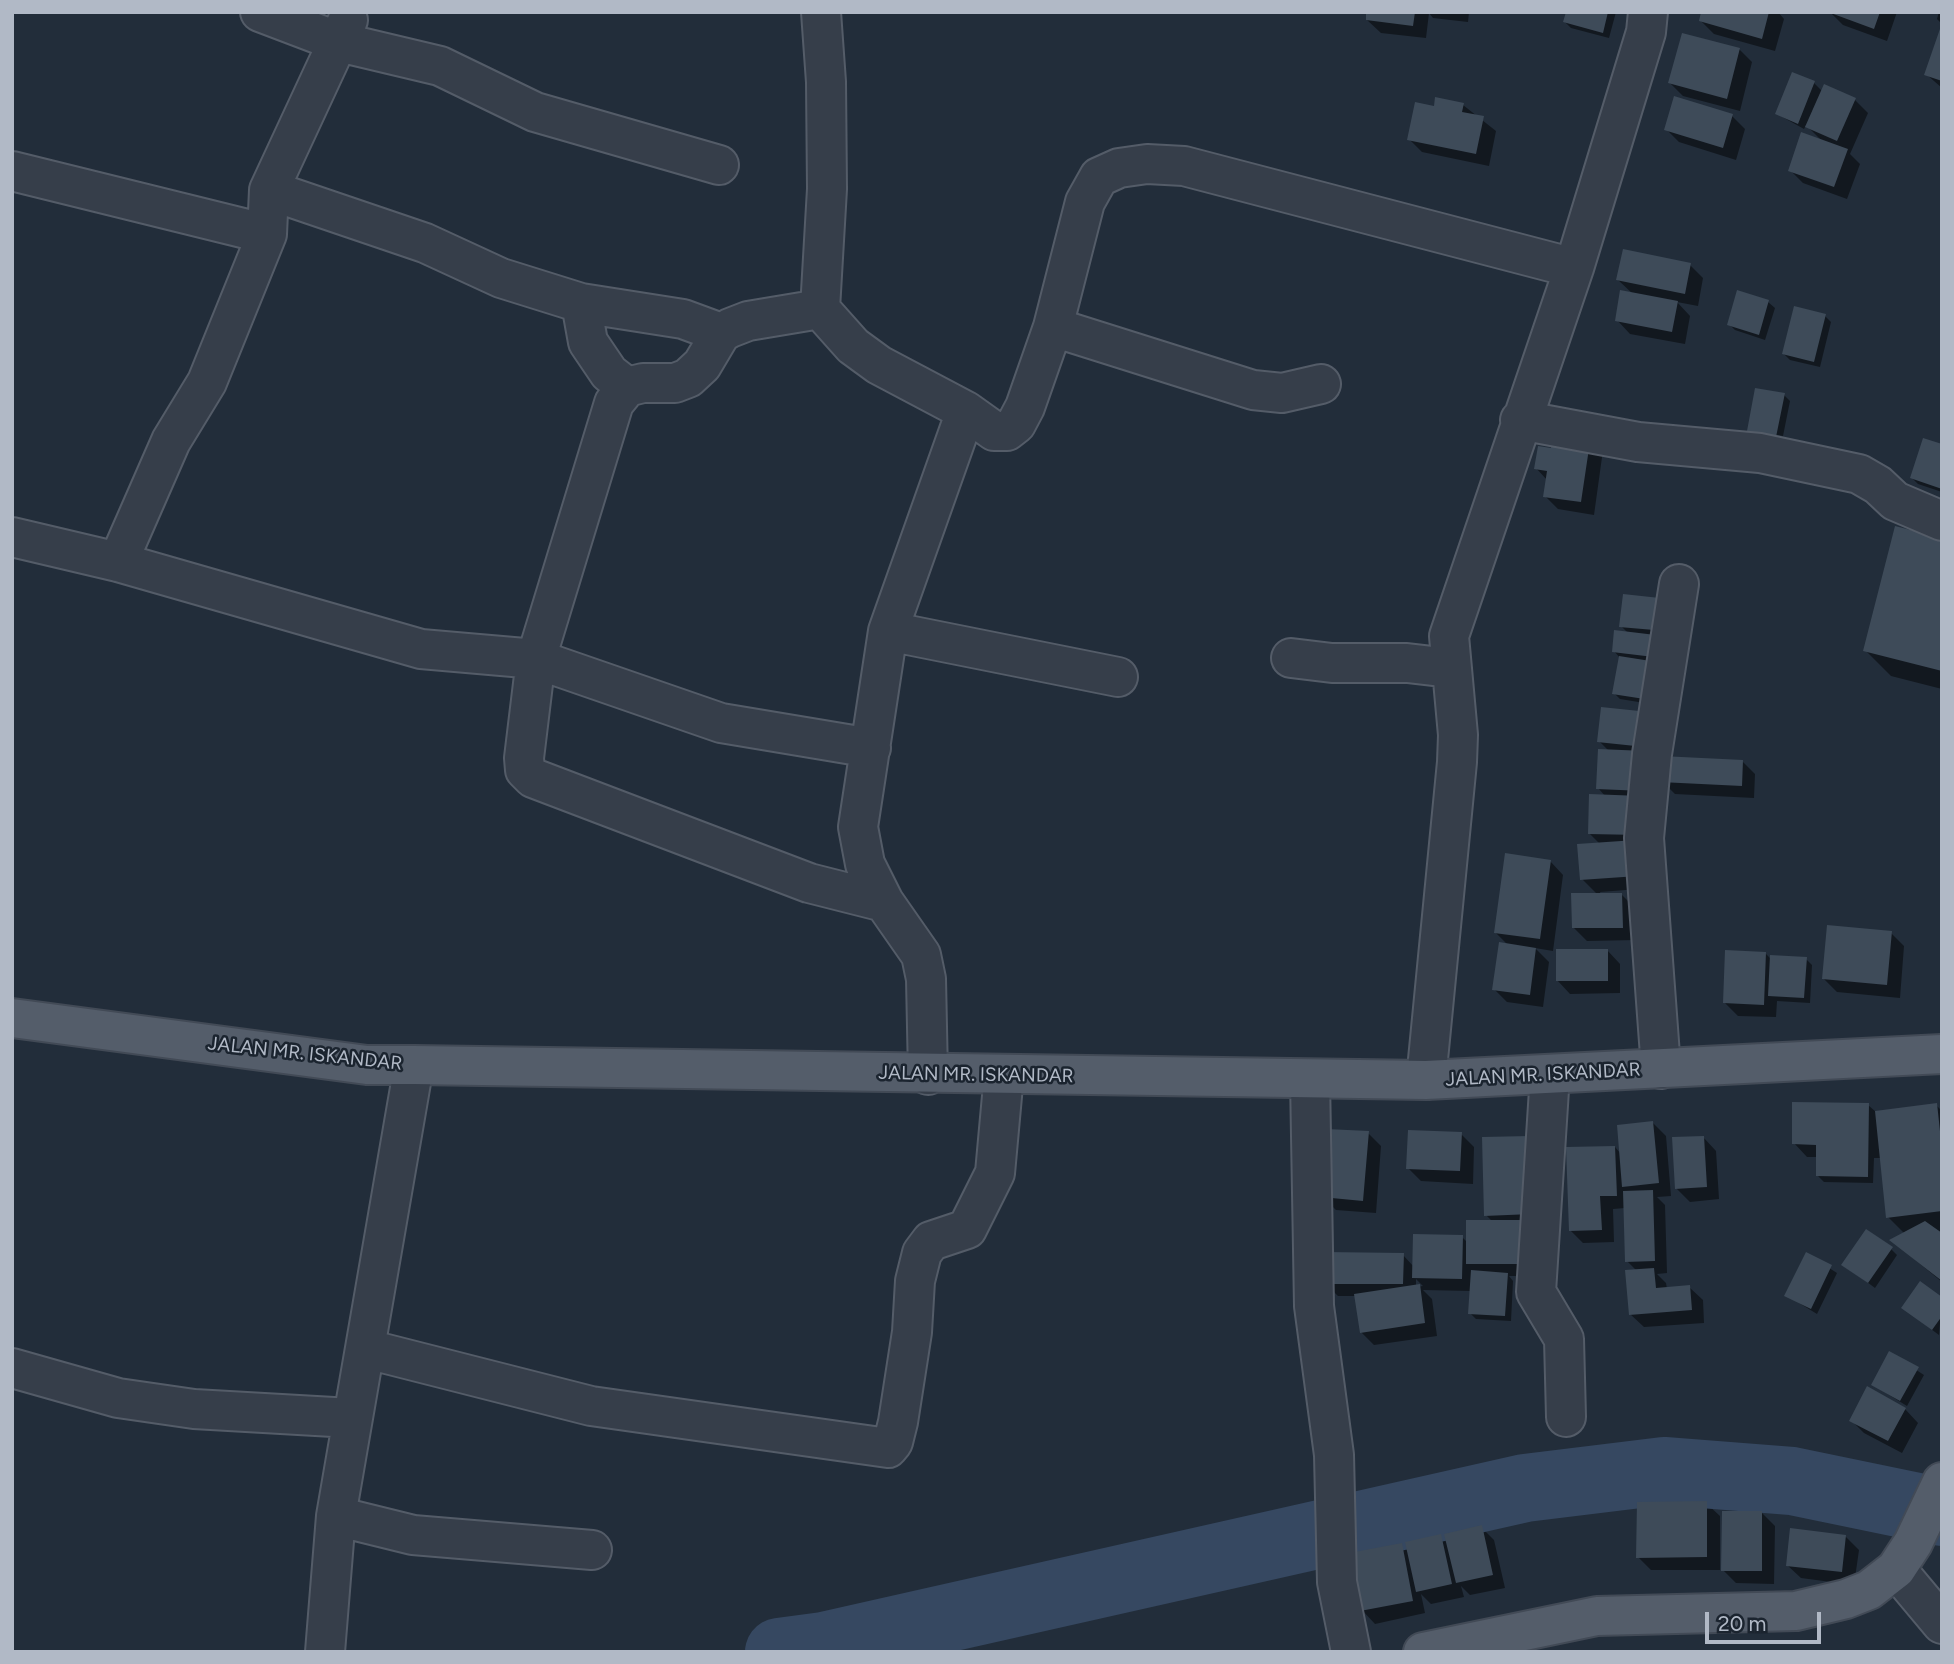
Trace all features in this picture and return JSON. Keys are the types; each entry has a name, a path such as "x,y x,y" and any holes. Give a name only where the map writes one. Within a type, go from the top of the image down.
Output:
{"main road":[{"name":"JALAN MR. ISKANDAR","path":"12,1018 367,1065 1426,1080 1942,1054"},
{"path":"1423,1652 1597,1616 1796,1611 1869,1590 1905,1556 1942,1482"}],"street":[{"path":"260,12 344,31 440,66 535,112 719,165"},
{"path":"821,12 826,82 827,189 820,309 853,346 879,365 966,411 994,431 1007,431 1016,424 1025,407 1053,327 1085,202 1099,177 1119,168 1147,164 1184,166 1574,268"},
{"path":"1426,1080 1457,762 1458,735 1449,636 1520,420 1574,268 1646,32 1648,12"},
{"path":"118,562 171,441 207,382 267,234 269,190 344,31"},
{"path":"12,171 267,234"},
{"path":"269,190 425,243 501,278 581,303 683,318 721,333"},
{"path":"581,303 588,342 609,373 627,387"},
{"path":"820,309 748,321 721,333 702,365 688,378 675,383 643,383 627,387 608,418 536,659 524,758 527,774 809,883 884,902"},
{"path":"1053,327 1253,390 1282,393 1321,384"},
{"path":"928,1075 926,979 921,955 884,902 865,864 858,827 888,631 966,411"},
{"path":"1520,420 1638,442 1760,453 1859,474 1878,485 1895,501 1942,521"},
{"path":"12,537 118,562 421,649 536,659 721,723 871,748"},
{"path":"1661,1069 1644,838 1652,754 1679,584"},
{"path":"888,631 1118,677"},
{"path":"1291,657 1332,663 1408,663 1450,668"},
{"path":"325,1646 336,1516 351,1418 367,1349 414,1065"},
{"path":"367,1349 591,1406 888,1448 893,1442 898,1422 912,1332 915,1281 922,1253 930,1241 967,1228 995,1173 1004,1074"},
{"path":"1549,1074 1536,1292 1564,1339 1566,1417"},
{"path":"1311,1079 1314,1306 1334,1455 1338,1582 1350,1652"},
{"path":"12,1368 118,1398 194,1409 351,1418"},
{"path":"336,1516 413,1535 592,1550"},
{"path":"1905,1556 1942,1626 1938,1652"}],"building":[{"path":"1366,12 1415,12 1413,26 1366,20"},
{"path":"1566,12 1608,12 1603,33 1563,22"},
{"path":"1701,12 1769,12 1762,39 1699,21"},
{"path":"1828,12 1880,12 1874,29"},
{"path":"1942,26 1942,81 1924,75"},
{"path":"1682,33 1740,48 1727,99 1668,83"},
{"path":"1792,72 1815,81 1798,124 1775,114"},
{"path":"1824,84 1856,98 1837,141 1805,127"},
{"path":"1674,96 1733,114 1723,148 1664,130"},
{"path":"1435,97 1464,103 1462,112 1484,116 1476,154 1407,140 1415,102 1434,106"},
{"path":"1801,132 1848,149 1834,187 1788,171"},
{"path":"1623,249 1691,263 1685,294 1616,280"},
{"path":"1620,290 1678,301 1672,332 1615,321"},
{"path":"1737,290 1769,300 1759,335 1727,325"},
{"path":"1794,306 1826,314 1814,362 1782,354"},
{"path":"1755,388 1785,393 1776,437 1747,431"},
{"path":"1553,429 1591,435 1581,502 1543,497 1547,471 1534,469 1538,446 1551,448"},
{"path":"1923,438 1942,444 1942,489 1910,478"},
{"path":"1895,526 1942,538 1942,671 1863,651"},
{"path":"1623,594 1669,599 1666,631 1619,627"},
{"path":"1614,630 1664,636 1662,658 1612,652"},
{"path":"1619,656 1657,662 1651,700 1612,694"},
{"path":"1601,707 1649,712 1645,747 1597,742"},
{"path":"1598,749 1646,751 1644,791 1596,789"},
{"path":"1661,756 1743,760 1742,786 1660,782"},
{"path":"1589,794 1641,796 1640,835 1588,834"},
{"path":"1636,840 1638,876 1580,880 1577,844"},
{"path":"1505,853 1551,860 1540,939 1494,933"},
{"path":"1571,893 1622,893 1623,928 1572,928"},
{"path":"1827,925 1892,931 1887,985 1822,979"},
{"path":"1499,942 1536,948 1530,995 1492,990"},
{"path":"1556,949 1608,949 1608,981 1556,981"},
{"path":"1725,950 1766,952 1764,1005 1723,1003"},
{"path":"1770,955 1807,957 1804,998 1768,996"},
{"path":"1792,1102 1869,1103 1868,1177 1816,1176 1816,1145 1792,1144"},
{"path":"1937,1103 1942,1150 1942,1211 1886,1218 1875,1111"},
{"path":"1653,1121 1659,1183 1622,1187 1617,1125"},
{"path":"1326,1129 1369,1131 1363,1201 1321,1197"},
{"path":"1408,1130 1462,1132 1460,1171 1406,1169"},
{"path":"1530,1136 1532,1214 1484,1216 1482,1137"},
{"path":"1704,1136 1707,1187 1675,1189 1672,1137"},
{"path":"1615,1146 1617,1196 1600,1196 1602,1230 1569,1231 1566,1147"},
{"path":"1653,1190 1655,1261 1625,1262 1623,1191"},
{"path":"1466,1220 1525,1220 1525,1264 1466,1264"},
{"path":"1925,1221 1942,1233 1942,1281 1889,1240"},
{"path":"1866,1229 1893,1247 1868,1283 1841,1265"},
{"path":"1413,1234 1463,1235 1462,1279 1412,1278"},
{"path":"1324,1252 1404,1253 1403,1284 1323,1284"},
{"path":"1806,1252 1832,1265 1811,1309 1784,1296"},
{"path":"1654,1268 1656,1288 1690,1285 1692,1310 1629,1315 1625,1270"},
{"path":"1471,1270 1508,1273 1505,1316 1468,1314"},
{"path":"1920,1281 1942,1297 1942,1316 1932,1330 1901,1308"},
{"path":"1420,1284 1425,1323 1360,1333 1354,1294"},
{"path":"1889,1351 1919,1367 1900,1401 1871,1385"},
{"path":"1867,1386 1906,1408 1888,1441 1849,1421"},
{"path":"1707,1501 1707,1557 1636,1558 1637,1502"},
{"path":"1722,1511 1762,1511 1762,1571 1721,1571"},
{"path":"1482,1525 1493,1575 1456,1583 1444,1534"},
{"path":"1790,1528 1846,1535 1842,1572 1786,1566"},
{"path":"1441,1534 1452,1584 1416,1592 1405,1542"},
{"path":"1402,1543 1413,1601 1360,1611 1349,1553"}],"waterway":[{"path":"779,1652 824,1646 1525,1488 1664,1471 1792,1481 1942,1512"}]}
